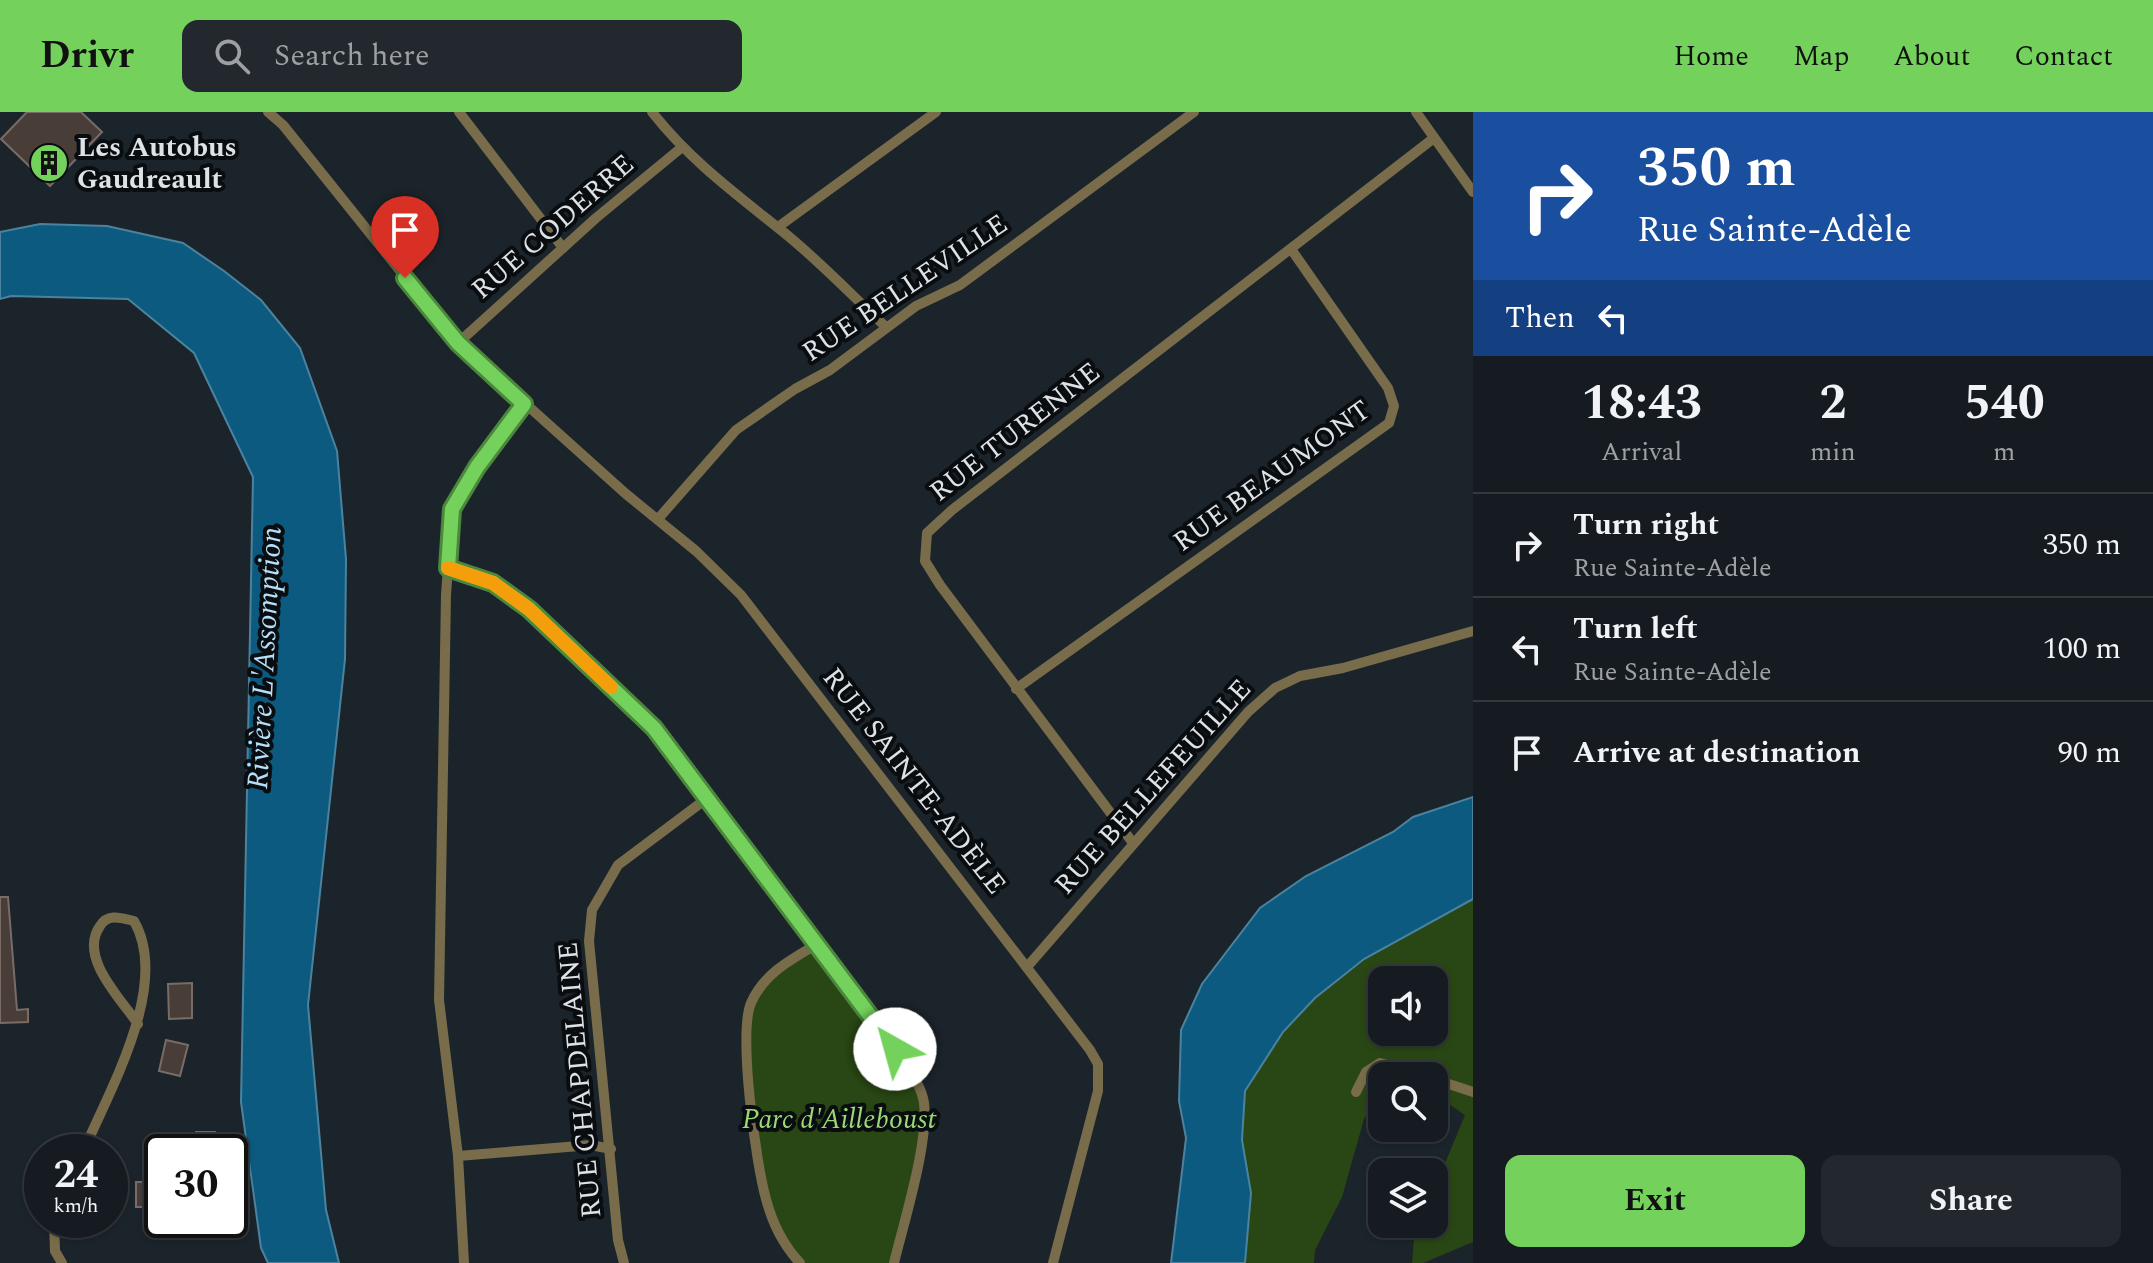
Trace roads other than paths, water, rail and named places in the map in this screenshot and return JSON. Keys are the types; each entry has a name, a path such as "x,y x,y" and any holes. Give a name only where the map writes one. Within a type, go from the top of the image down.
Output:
{"street":[{"path":"459,112 563,248"},
{"path":"652,112 681,148 748,208 778,227 886,327"},
{"path":"778,227 936,112"},
{"name":"RUE BELLEVILLE","path":"658,519 736,430 795,389 830,370 928,299 960,285 1194,112"},
{"path":"1416,112 1473,192"},
{"name":"RUE SAINTE-ADÈLE","path":"273,114 458,343 524,404 696,551 758,615 1090,1050 1100,1072 1098,1091 1053,1263"},
{"name":"RUE TURENNE","path":"1133,843 1016,689 925,561 927,533 952,510 1434,138"},
{"name":"RUE CODERRE","path":"458,343 681,148"},
{"name":"RUE BEAUMONT","path":"1016,689 1389,423 1394,406 1388,388 1291,249"},
{"path":"464,1263 458,1156 439,1000 448,568 452,509 477,467 524,404"},
{"path":"448,568 493,583 529,609 654,728 819,943 895,1049 923,1099 922,1137 916,1175 894,1263"},
{"name":"RUE BELLEFEUILLE","path":"1027,967 1248,712 1275,688 1300,676 1343,668 1473,631"},
{"name":"RUE CHAPDELAINE","path":"624,1263 618,1240 589,941 592,910 618,865 706,799"},
{"path":"91,1134 138,1024 143,938 134,921 117,916 103,921 95,933 93,949 100,969 138,1024"},
{"path":"800,1263 782,1239 766,1201 746,1043 751,1003 772,972 819,943"},
{"path":"1356,1092 1368,1071"},
{"path":"1448,1084 1473,1092"},
{"path":"458,1156 591,1145 611,1149"},
{"path":"55,1238 55,1251 62,1263"}],"water":[{"name":"Rivière L'Assomption","path":"40,224 107,226 183,243 261,300 300,348 337,451 346,559 345,659 308,1005 326,1210 339,1263 268,1263 261,1248 248,1134 245,1134 241,1102 253,477 194,353 128,299 11,296 0,299 0,232"},
{"path":"1473,797 1473,899 1364,959 1315,998 1283,1032 1245,1091 1242,1140 1251,1193 1245,1263 1171,1263 1186,1138 1179,1101 1181,1030 1202,984 1260,908 1306,876 1393,832 1413,817"}],"place":[{"name":"Les Autobus Gaudreault","path":"49,163"}],"park label":[{"name":"Parc d'Ailleboust","path":"839,1119"}]}
